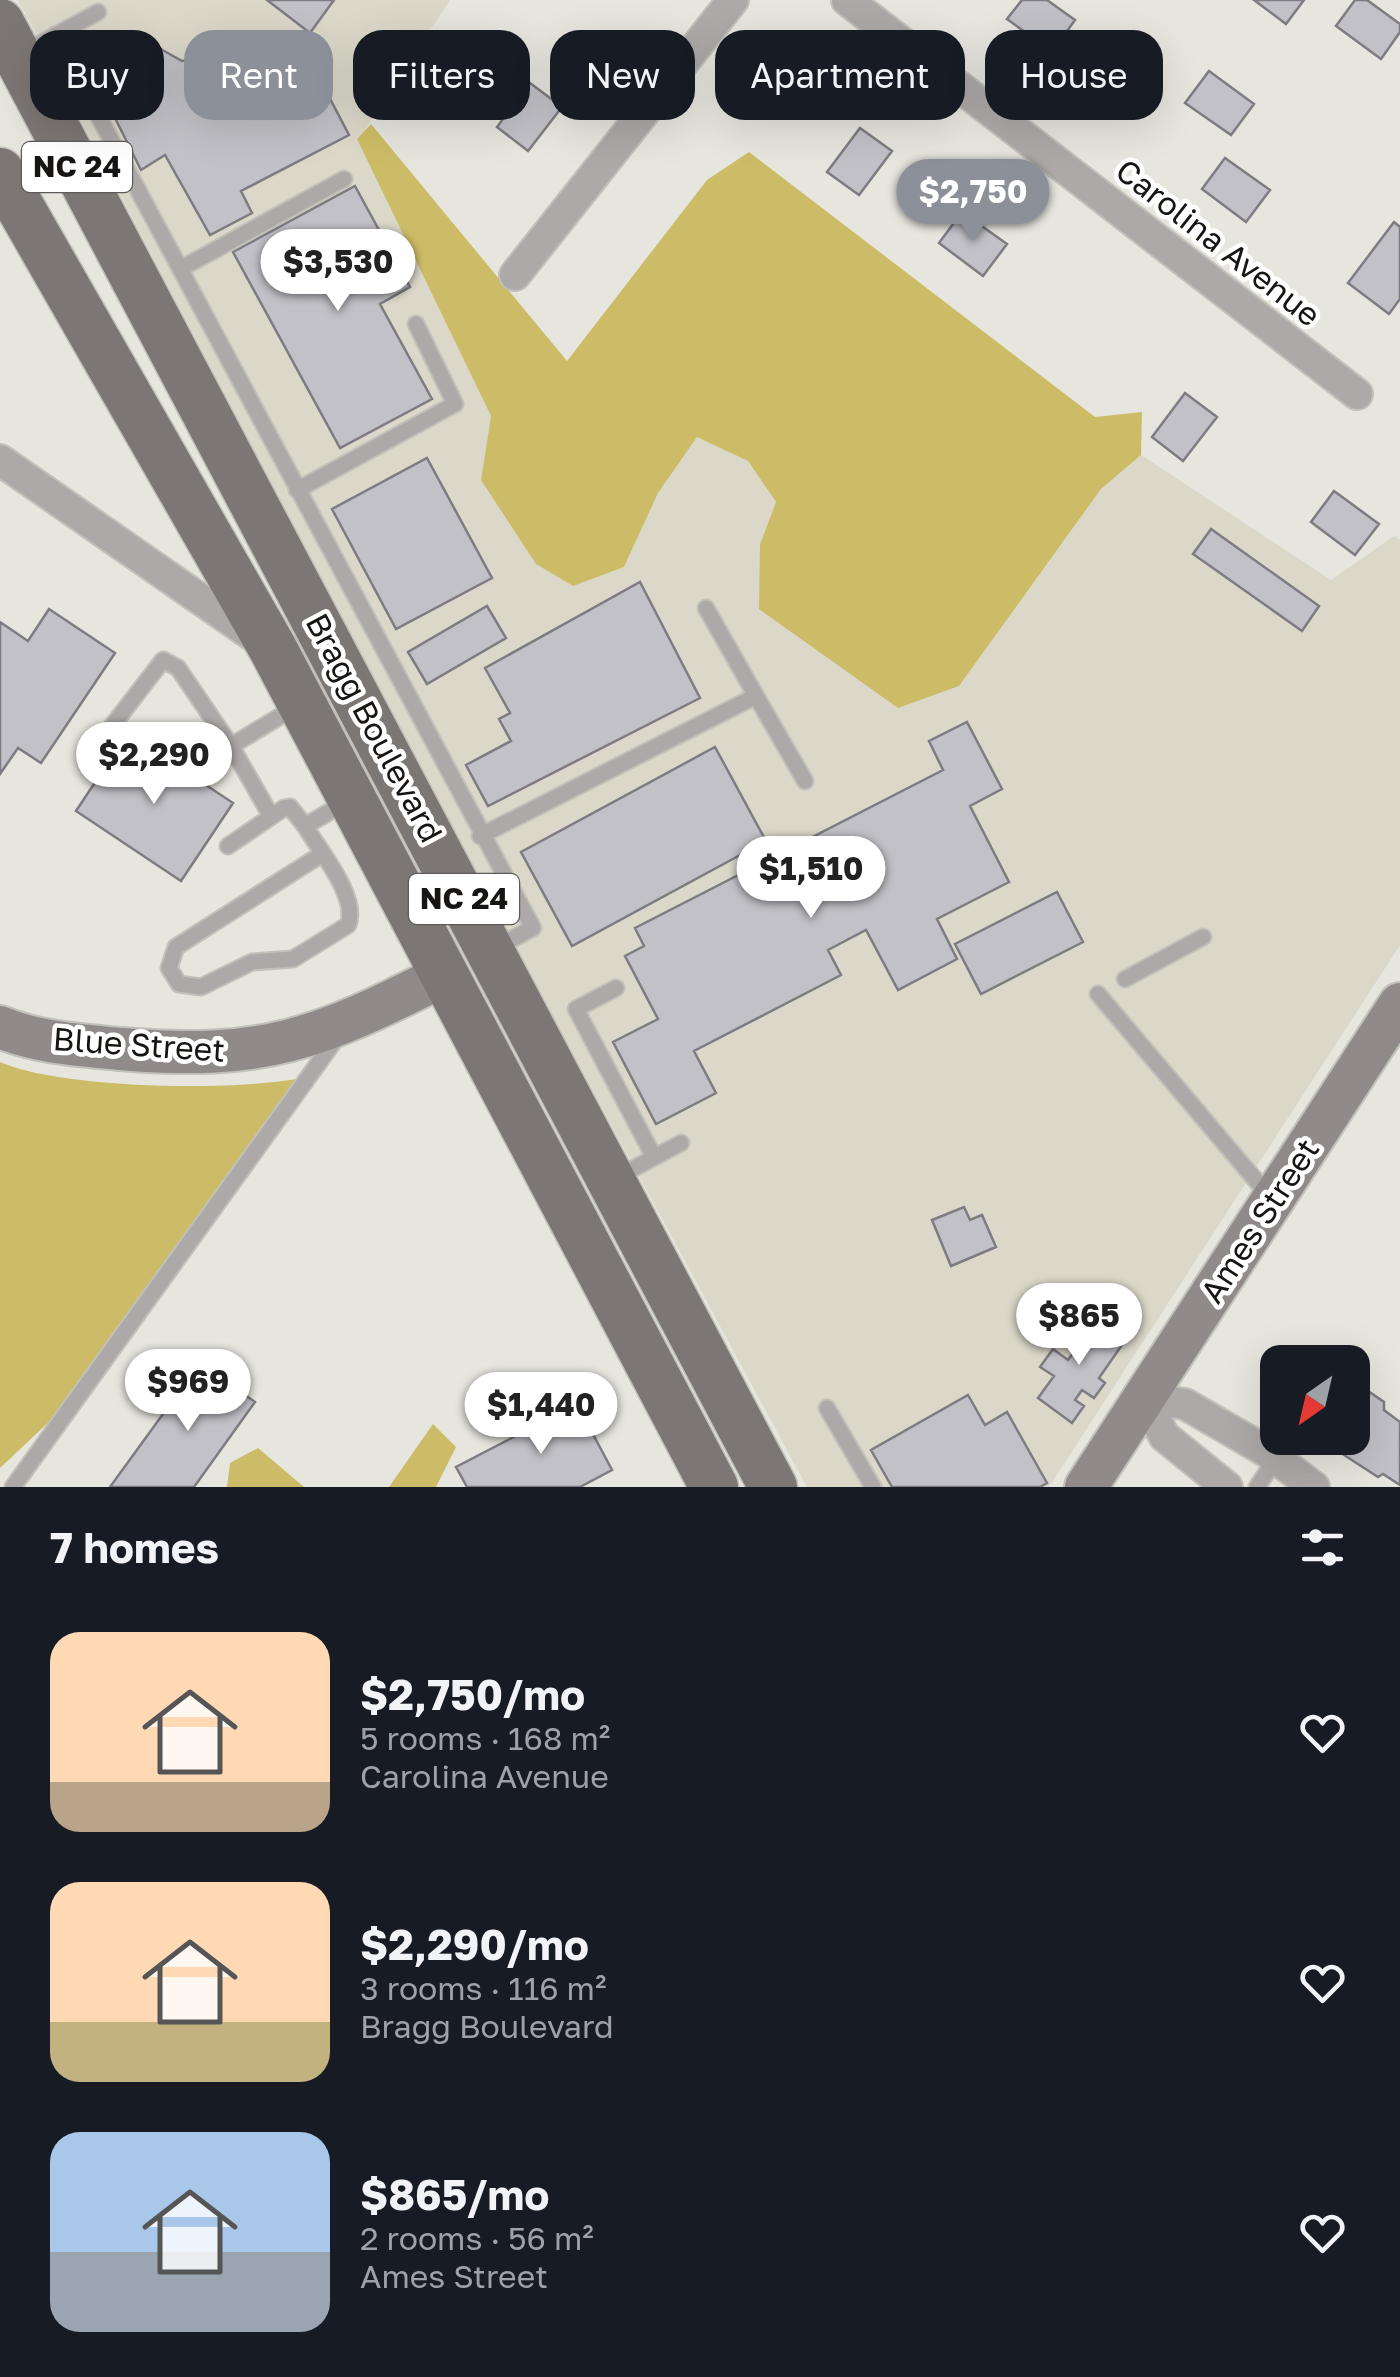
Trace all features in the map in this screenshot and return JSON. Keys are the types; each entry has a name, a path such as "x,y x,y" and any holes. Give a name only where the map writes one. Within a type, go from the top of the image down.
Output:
{"main road":[{"name":"Bragg Boulevard","path":"24,38 110,183 447,824 492,950 773,1487"},
{"name":"Bragg Boulevard","path":"0,172 272,649 714,1487"}],"street":[{"path":"515,276 733,0"},
{"name":"Carolina Avenue","path":"846,0 1357,394"},
{"path":"0,460 272,649"},
{"name":"Blue Street","path":"0,1027 72,1045 216,1054 274,1046 346,1023 444,974"},
{"name":"Ames Street","path":"1086,1487 1400,1004"},
{"path":"1145,1398 1185,1404 1314,1487"},
{"path":"1145,1398 1164,1436 1227,1487"}],"lane":[{"path":"24,38 98,12"},
{"path":"182,268 344,179"},
{"path":"140,241 182,268"},
{"path":"180,315 182,268"},
{"path":"298,490 455,404 416,324"},
{"path":"235,419 298,490 320,582"},
{"path":"706,608 805,781"},
{"path":"92,752 163,660 178,668 231,746 271,816"},
{"path":"480,836 756,696"},
{"path":"231,746 300,704"},
{"path":"305,826 352,799"},
{"path":"228,846 290,807 305,826 322,854 346,898 351,913 348,925 293,958 252,962 201,987 187,988 173,978 169,968 176,947 322,854"},
{"path":"447,824 480,836 533,928 492,950"},
{"path":"1125,979 1203,938"},
{"path":"616,988 576,1009 654,1158"},
{"path":"1098,994 1274,1202"},
{"path":"13,1487 346,1023"},
{"path":"612,1180 681,1143"},
{"path":"827,1408 873,1487"},
{"path":"1257,1487 1276,1459"}],"shaded area":[{"path":"18,0 450,0 430,30 353,30 353,120 371,120 358,140 491,416 481,480 624,567 658,493 696,436 748,461 776,502 760,544 959,686 1101,489 1141,455 1331,580 1394,536 1400,540 1400,945 1049,1487 807,1487 518,952 81,120 164,120 164,30 34,30"},
{"path":"371,124 567,361 707,180 749,152 1095,417 1142,412 1141,455 1101,489 959,686 898,708 759,609 760,544 776,502 748,461 697,437 658,493 624,567 573,586 536,564 481,480 491,416 357,139"},
{"path":"0,1062 63,1078 146,1085 230,1085 296,1079 52,1419 0,1468"},
{"path":"433,1424 456,1447 436,1487 389,1487"},
{"path":"258,1448 304,1487 227,1487 230,1463"}],"building":[{"path":"267,0 334,0 312,30 306,30"},
{"path":"1022,0 1047,0 1075,20 1068,30 1022,30 1007,19"},
{"path":"1254,0 1304,0 1286,24"},
{"path":"1355,0 1367,0 1400,24 1400,32 1381,59 1336,26"},
{"path":"164,51 184,61 184,120 333,120 333,104 349,135 241,191 252,213 210,235 165,155 141,170 116,120 164,120"},
{"path":"1209,71 1254,104 1231,135 1185,103"},
{"path":"530,83 550,98 552,120 528,151 497,127 502,120 530,120"},
{"path":"860,128 892,151 859,195 827,172"},
{"path":"1225,158 1270,190 1246,222 1202,189"},
{"path":"355,186 410,287 380,304 432,399 340,448 233,252"},
{"path":"962,212 1007,244 983,276 939,243"},
{"path":"1394,222 1400,227 1400,299 1389,314 1348,283"},
{"path":"1185,393 1217,417 1183,461 1152,437"},
{"path":"427,458 492,578 396,629 332,509"},
{"path":"1334,491 1379,524 1355,555 1311,522"},
{"path":"1211,529 1319,606 1302,631 1193,554"},
{"path":"640,582 700,698 488,806 466,765 511,741 499,719 510,713 485,668"},
{"path":"487,606 506,638 427,684 408,652"},
{"path":"49,609 115,653 41,763 18,748 0,774 0,622 28,641"},
{"path":"967,722 1002,789 970,806 1009,882 937,919 957,959 898,990 866,930 828,950 841,975 694,1051 716,1093 656,1124 613,1042 658,1019 625,956 644,946 635,928 943,770 929,741"},
{"path":"128,733 233,803 181,881 76,811"},
{"path":"715,747 766,841 572,946 521,852"},
{"path":"1057,892 1083,942 981,994 955,944"},
{"path":"964,1207 970,1220 982,1215 996,1247 951,1266 932,1220"},
{"path":"1081,1312 1124,1342 1099,1378 1105,1383 1094,1398 1082,1390 1075,1400 1084,1406 1072,1423 1038,1398 1054,1376 1040,1367 1053,1349 1068,1360 1084,1338 1070,1328"},
{"path":"200,1363 255,1402 194,1487 110,1487"},
{"path":"1370,1392 1400,1422 1400,1485 1383,1474 1378,1477 1344,1455 1370,1455"},
{"path":"968,1395 985,1425 1007,1412 1047,1483 1040,1487 892,1487 871,1450"},
{"path":"577,1404 612,1470 580,1487 467,1487 456,1467"}]}
